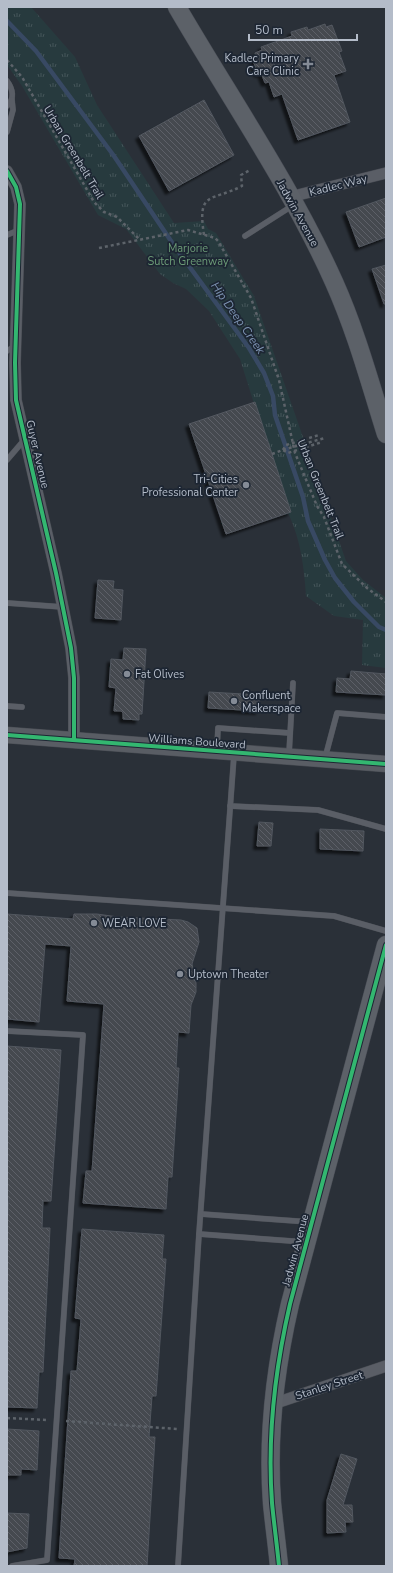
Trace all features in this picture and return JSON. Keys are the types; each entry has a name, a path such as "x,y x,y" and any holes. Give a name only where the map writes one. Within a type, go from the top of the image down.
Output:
{"main road":[{"name":"Jadwin Avenue","path":"176,7 292,201 322,256 350,322 386,434"},
{"name":"Jadwin Avenue","path":"279,1566 271,1476 273,1404 284,1331 306,1242 386,945"}],"street":[{"name":"Guyer Avenue","path":"7,171 16,187 20,204 11,349 16,400 71,648 73,671 74,740"},
{"name":"Kadlec Way","path":"292,201 386,173"},
{"name":"Williams Boulevard","path":"7,735 386,764"},
{"name":"Stanley Street","path":"273,1404 386,1366"}],"lane":[{"path":"7,81 11,87 13,110 7,132"},
{"path":"7,106 12,100"},
{"path":"245,236 292,201"},
{"path":"7,235 19,230"},
{"path":"7,460 25,439"},
{"path":"7,603 63,607"},
{"path":"289,757 293,683"},
{"path":"7,706 22,707"},
{"path":"324,759 337,713 386,717"},
{"path":"217,751 218,728 290,733"},
{"path":"178,1566 188,1429 199,1234 234,752"},
{"path":"230,806 318,810 386,830"},
{"path":"7,893 334,916 386,930"},
{"path":"7,1031 83,1035 47,1560 12,1566"},
{"path":"201,1214 312,1222"},
{"path":"199,1234 306,1242"}],"path":[{"path":"204,235 202,212 206,202 216,195 228,193 242,186 241,175 250,170"},
{"path":"99,248 140,240"},
{"path":"283,450 286,445 319,435"},
{"path":"272,454 325,438"},
{"path":"283,450 288,453 322,442"},
{"path":"7,1418 188,1429"}],"green space":[{"name":"Marjorie Sutch Greenway","path":"7,7 31,7 75,57 97,105 174,223 204,221 208,229 216,233 254,296 346,561 363,580 386,598 386,668 362,665 363,620 334,616 306,596 303,565 299,545 240,359 209,311 186,289 173,283 160,274 126,229 98,215 22,86 7,65"}],"building":[{"path":"325,24 326,27 332,25 342,51 339,52 346,71 334,75 350,122 298,140 282,94 274,97 269,82 265,83 261,73 258,74 252,58 256,57 255,53 262,50 261,47 292,36 291,32 307,27 308,30"},
{"path":"204,100 234,155 169,191 139,136"},
{"path":"386,198 386,237 359,247 346,212"},
{"path":"386,265 386,304 384,304 372,269"},
{"name":"Tri-Cities Professional Center","path":"255,402 291,512 226,534 189,424"},
{"path":"98,580 114,581 113,589 123,590 121,620 95,618"},
{"name":"Fat Olives","path":"124,648 146,649 142,714 139,714 139,720 123,719 123,713 121,711 114,711 116,688 109,687 111,659 123,660"},
{"path":"351,671 386,674 386,695 336,692 337,678 350,679"},
{"name":"Confluent Makerspace","path":"209,692 260,695 259,711 208,708"},
{"path":"259,822 273,823 271,846 257,846"},
{"path":"320,829 364,831 363,851 320,849"},
{"path":"7,914 73,919 74,914 97,914 118,917 181,920 188,922 197,928 199,942 192,964 196,983 196,992 191,1005 189,1033 178,1032 176,1068 179,1068 172,1177 168,1177 166,1209 83,1203 86,1171 92,1171 104,1004 67,1001 71,946 45,944 39,1022 7,1019"},
{"path":"7,1046 61,1050 51,1201 43,1201 42,1228 50,1228 43,1372 39,1372 37,1408 7,1407 7,1222 9,1198 7,1198"},
{"path":"82,1229 164,1235 162,1259 166,1259 156,1396 152,1396 149,1437 155,1437 147,1566 74,1566 75,1559 59,1558 71,1371 77,1371 81,1319 75,1318"},
{"path":"7,1429 39,1431 37,1470 21,1469 21,1475 7,1475"},
{"path":"341,1454 357,1459 343,1505 352,1505 353,1522 345,1522 346,1532 327,1533 327,1500"},
{"path":"7,1513 29,1514 27,1548 7,1552"}],"waterway":[{"name":"Hip Deep Creek","path":"7,21 36,51 114,156 175,247 249,348 264,373 273,396 275,415 303,497 308,521 325,560 335,578 354,602 379,627 386,630"}],"cycle path":[{"path":"7,171 16,187 20,204 15,363 16,400 56,573 71,648 74,678 74,740"},
{"path":"7,735 386,764"},
{"path":"279,1566 272,1503 271,1452 276,1378 280,1353 290,1304 386,945"}],"place":[{"name":"Kadlec Primary Care Clinic","path":"308,64"},
{"name":"Tri-Cities Professional Center","path":"246,485"},
{"name":"Fat Olives","path":"127,674"},
{"name":"Confluent Makerspace","path":"234,701"},
{"name":"WEAR LOVE","path":"94,923"},
{"name":"Uptown Theater","path":"180,974"}]}
